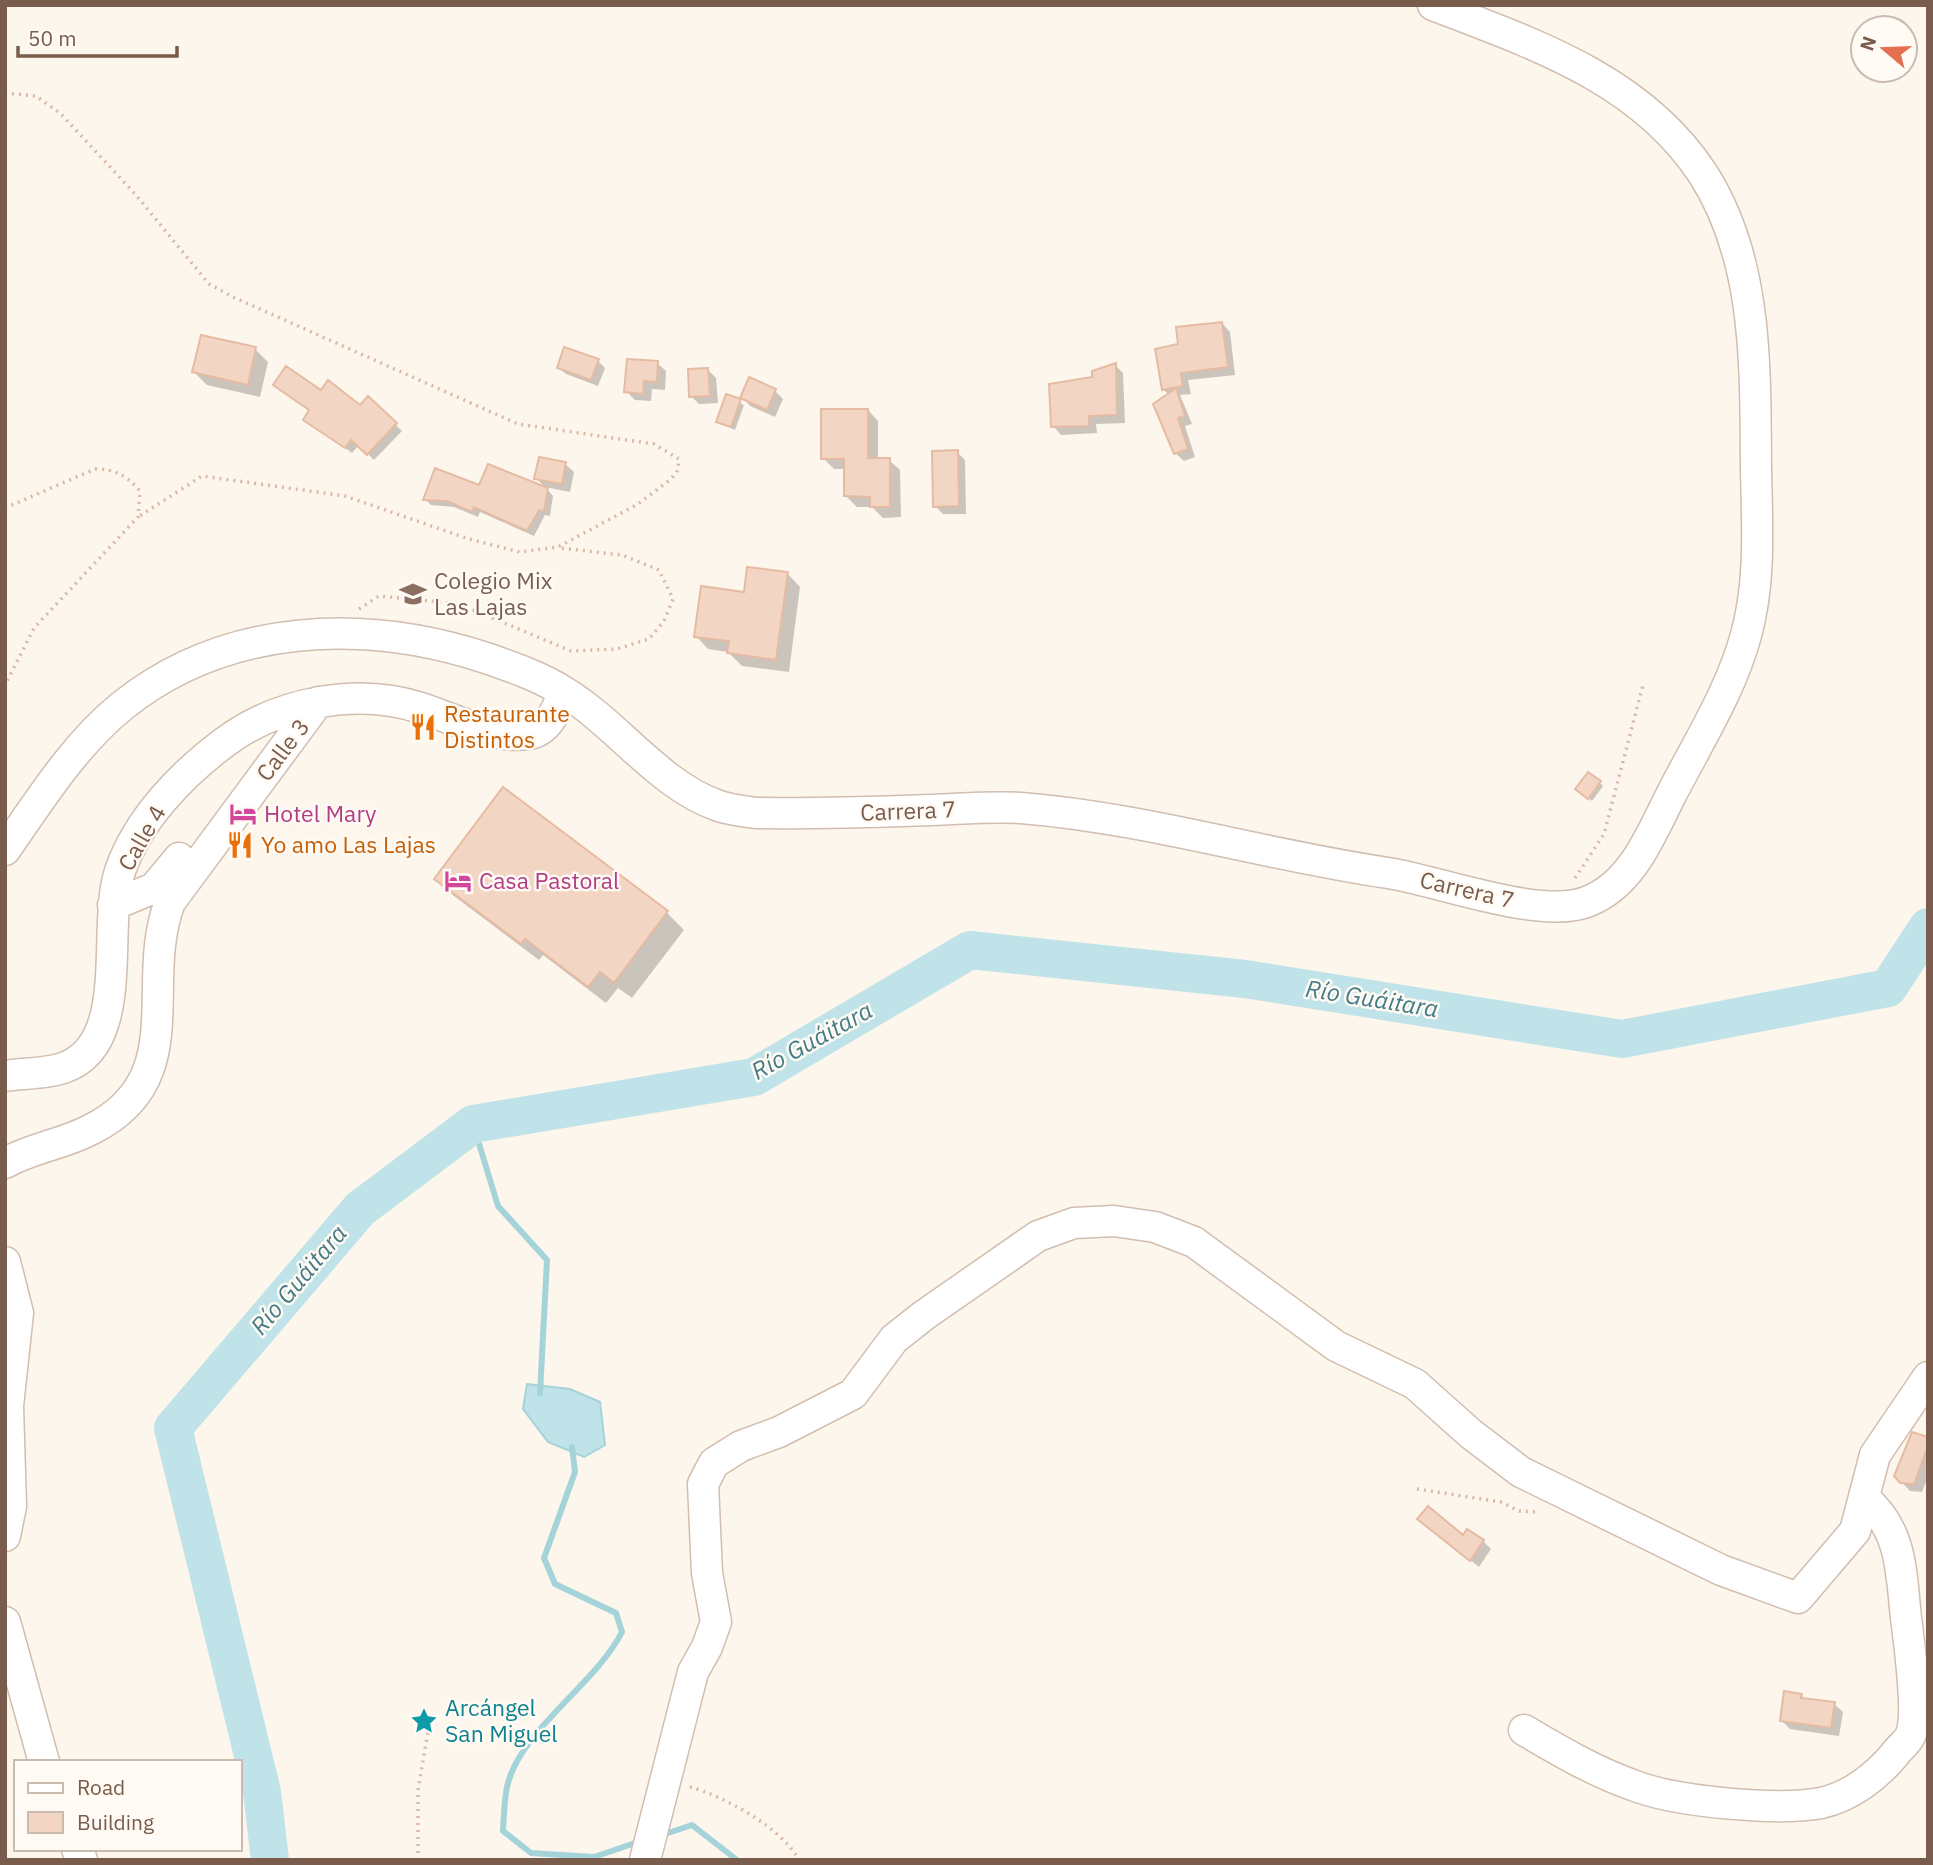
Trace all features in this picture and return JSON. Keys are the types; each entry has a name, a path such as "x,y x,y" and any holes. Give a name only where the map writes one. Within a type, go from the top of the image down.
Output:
{"street":[{"path":"1433,5 1554,53 1600,76 1637,102 1661,125 1704,176 1727,223 1741,269 1750,313 1755,362 1758,552 1755,597 1746,637 1734,670 1642,851 1618,884 1587,902 1554,908"},
{"name":"Carrera 7","path":"5,850 86,740 122,706 164,678 206,657 264,640 319,634 376,633 446,645 520,670 564,691 595,712 686,789 719,806 755,813 1015,808 1069,813 1117,820 1323,863 1410,876 1554,908"},
{"path":"318,702 364,699 417,707 473,726 512,734 531,733 545,727 564,691"},
{"name":"Calle 4","path":"5,1076 63,1068 85,1056 96,1043 105,1021 113,905 120,872 128,854 164,799 216,748 248,727 292,708 318,702"},
{"name":"Calle 3","path":"5,1163 90,1130 130,1100 145,1079 156,1050 159,938 170,902 318,702"},
{"path":"113,905 154,888 249,771 254,747 248,727"},
{"path":"646,1857 693,1672 707,1647 716,1622 707,1573 703,1485 714,1463 741,1446 779,1432 853,1394 894,1339 1038,1236 1074,1223 1114,1221 1155,1227 1194,1242 1336,1346 1415,1384 1471,1434 1521,1472 1721,1570 1798,1598 1855,1531 1875,1455 1928,1377"},
{"path":"5,1262 18,1313 8,1406 10,1506 5,1536"},
{"path":"1524,1730 1594,1770 1640,1788 1697,1800 1742,1805 1822,1803 1857,1788 1881,1772 1912,1734 1911,1659 1901,1573 1890,1526 1881,1512 1864,1497"},
{"path":"5,1622 43,1760"}],"path":[{"path":"5,93 36,96 61,114 135,195 209,284 233,298 517,424 654,443 679,459 678,470 671,479 638,503 558,547"},
{"path":"5,508 95,469 110,469 128,477 140,491 138,517"},
{"path":"5,685 34,628 138,517 202,476 345,496 469,539 520,552 558,547 622,555 659,570 673,599 664,621 649,639 617,649 571,651 459,604 379,596 319,634"},
{"path":"1554,908 1604,834 1643,685"},
{"path":"1417,1489 1501,1502 1519,1511 1553,1512"},
{"path":"418,1860 418,1790 429,1726"},
{"path":"664,1780 714,1793 790,1843 799,1860"}],"water":[{"path":"527,1384 570,1389 600,1402 605,1445 584,1457 548,1442 523,1409"}],"building":[{"path":"1222,322 1228,367 1181,373 1183,386 1162,390 1155,349 1178,344 1176,327"},
{"path":"201,335 256,347 248,385 192,372"},
{"path":"564,347 599,359 591,380 557,368"},
{"path":"627,359 658,361 657,382 644,381 643,394 624,392"},
{"path":"1116,363 1117,415 1089,416 1089,426 1051,427 1049,384 1092,377 1092,371"},
{"path":"286,366 321,390 328,380 360,405 368,396 397,423 367,455 351,440 345,448 303,420 309,410 273,385"},
{"path":"708,368 710,396 689,397 688,369"},
{"path":"749,377 776,389 767,410 740,398"},
{"path":"1176,388 1185,416 1178,418 1188,449 1174,454 1153,404"},
{"path":"726,394 741,399 731,427 716,422"},
{"path":"821,409 868,409 868,458 890,458 890,507 870,507 870,497 844,496 844,459 821,459"},
{"path":"958,450 959,506 933,507 932,451"},
{"path":"539,457 566,462 562,484 534,479"},
{"path":"488,464 548,488 544,511 539,510 527,531 474,507 472,512 447,501 423,500 435,468 479,485"},
{"path":"747,567 788,572 776,660 727,653 729,641 694,637 701,586 744,592"},
{"path":"1588,772 1601,781 1588,799 1575,789"},
{"path":"503,787 668,911 614,983 600,972 588,987 525,939 521,944 434,879"},
{"path":"1912,1432 1928,1437 1928,1446 1914,1484 1900,1483 1894,1476"},
{"path":"1428,1506 1463,1535 1467,1529 1484,1540 1470,1561 1417,1519"},
{"path":"1784,1691 1802,1694 1801,1698 1835,1702 1831,1728 1780,1721"}],"waterway":[{"name":"Río Guáitara","path":"270,1860 262,1792 173,1428 360,1209 473,1124 754,1077 970,950 1245,979 1622,1039 1888,988 1928,927"},
{"path":"473,1124 498,1206 547,1260 540,1393"},
{"path":"572,1447 575,1472 544,1558 555,1584 616,1613 622,1632 610,1652 542,1727 514,1766 506,1792 503,1831 531,1853 594,1857 641,1841"},
{"path":"662,1835 692,1825 737,1860"}],"place":[{"name":"Colegio Mix Las Lajas","path":"413,594"},
{"name":"Restaurante Distintos","path":"423,727"},
{"name":"Hotel Mary","path":"243,814"},
{"name":"Yo amo Las Lajas","path":"240,845"},
{"name":"Casa Pastoral","path":"458,881"},
{"name":"Arcángel San Miguel","path":"424,1721"}]}
